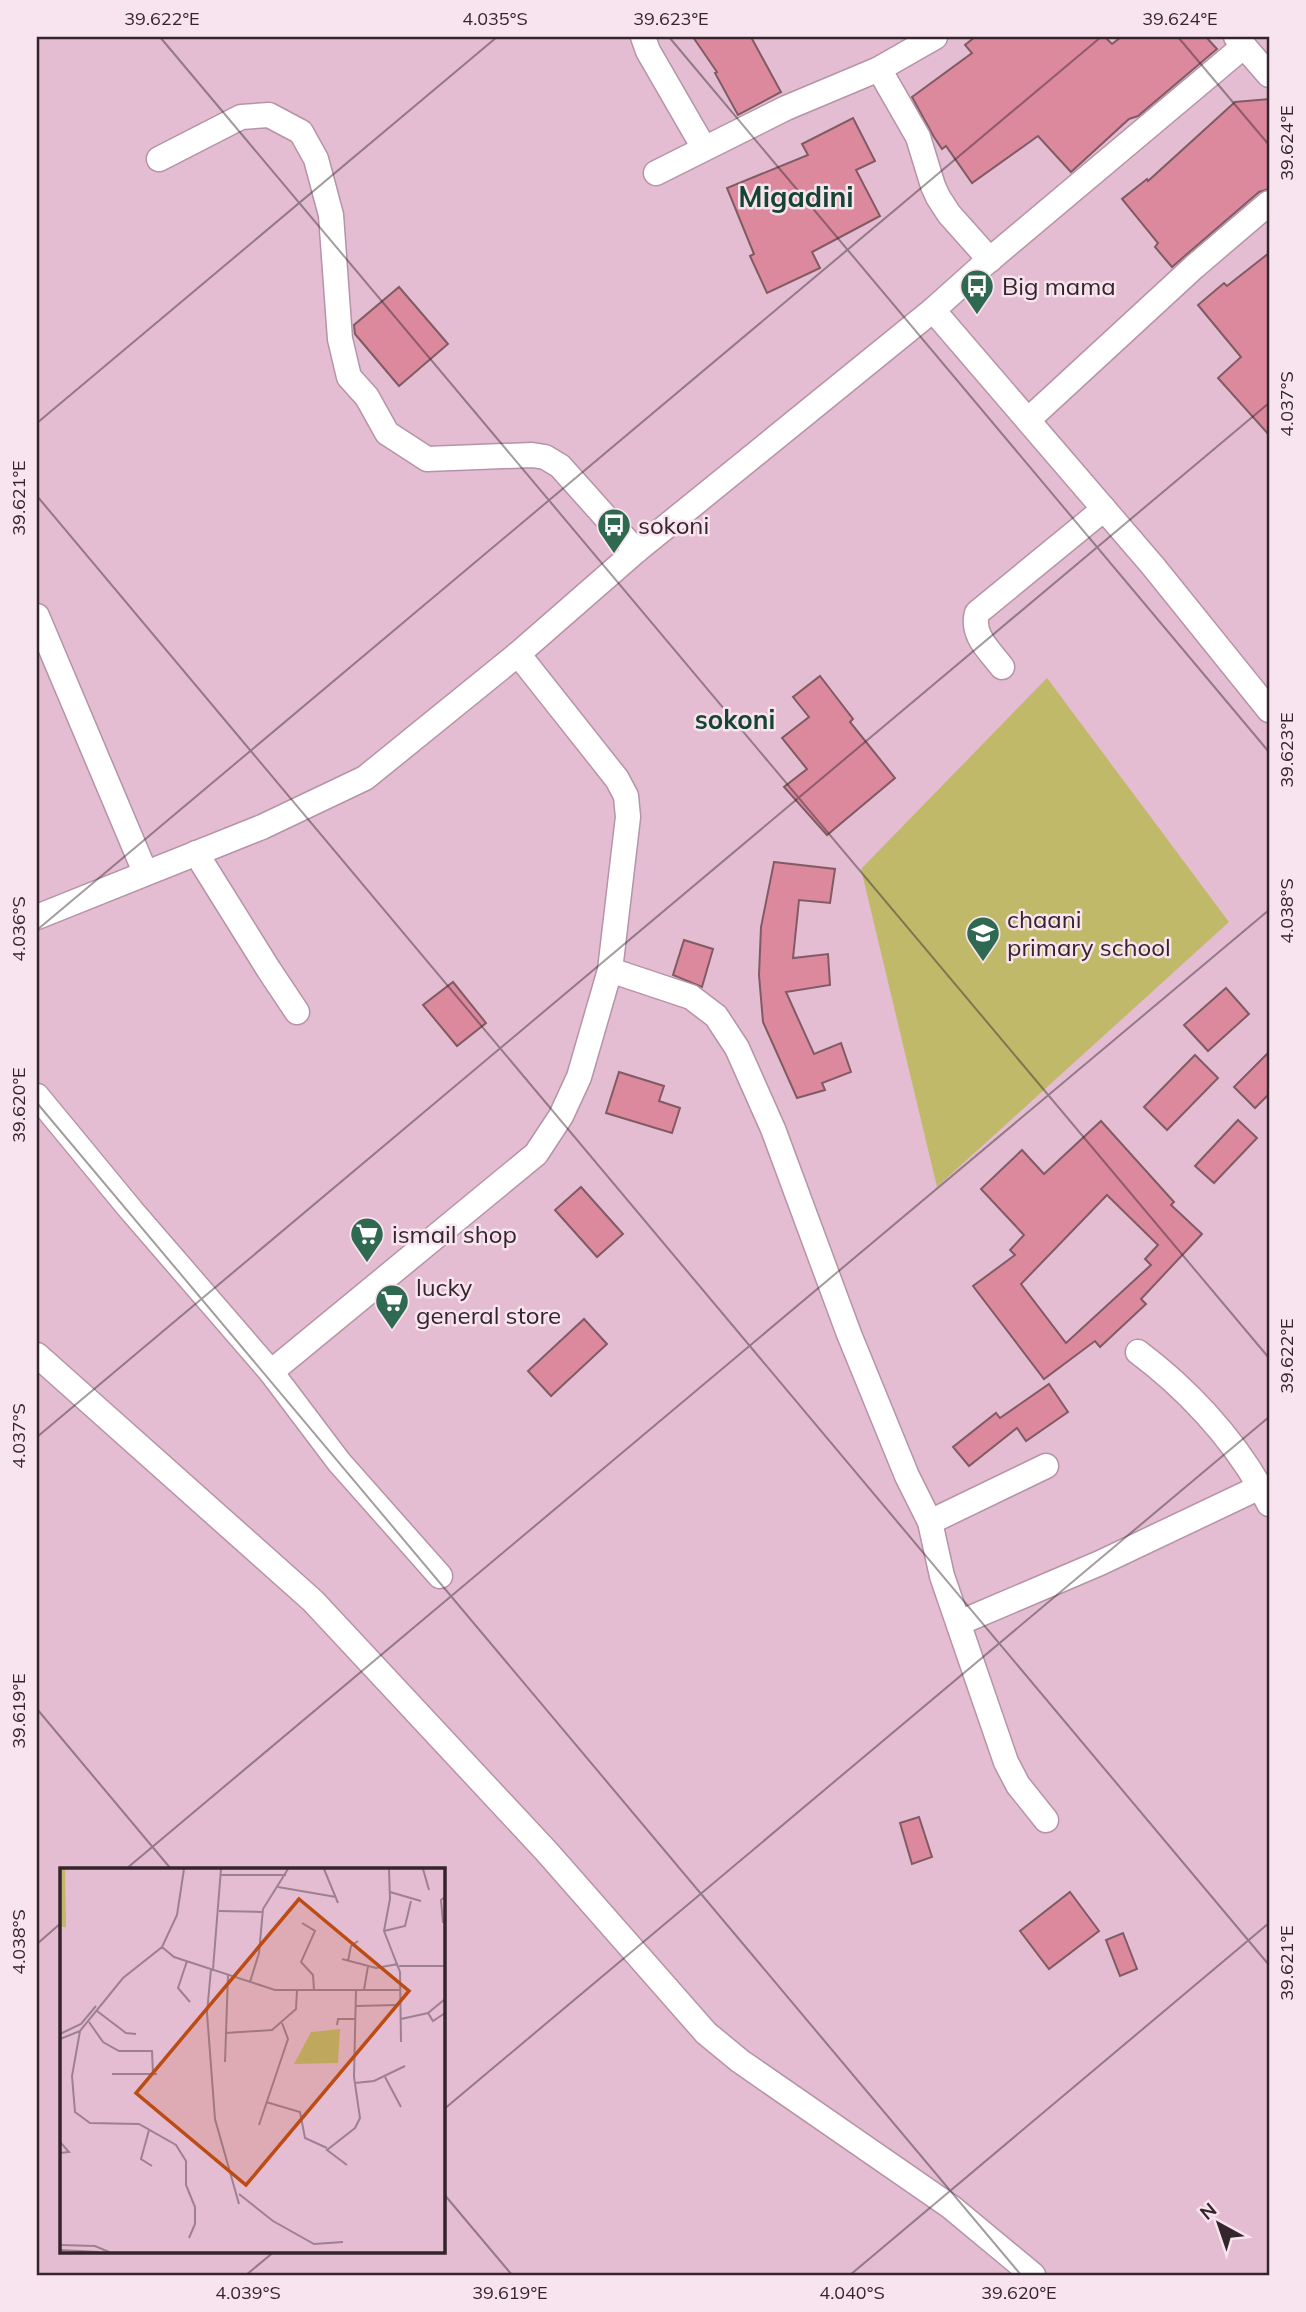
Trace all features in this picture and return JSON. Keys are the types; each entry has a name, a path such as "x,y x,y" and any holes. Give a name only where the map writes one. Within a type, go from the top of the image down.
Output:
{"street":[{"path":"643,37 648,51 704,148"},
{"path":"656,173 786,108 879,69 935,37"},
{"path":"37,917 262,827 365,778 518,654 636,551 933,310 1240,41 1269,75"},
{"path":"879,69 918,137 938,197 948,214 990,260"},
{"path":"159,159 241,117 269,115 301,132 316,159 331,215 340,339 349,377 367,397 387,433 427,459 493,455 545,457 560,466 636,551"},
{"path":"1028,421 1194,267 1269,203"},
{"path":"933,310 1153,566 1269,710"},
{"path":"1002,667 976,633 974,622 977,613 1104,509"},
{"path":"37,616 145,873"},
{"path":"271,1373 536,1154 561,1116 579,1077 610,970 626,842 626,796 617,779 518,654"},
{"path":"197,853 297,1012"},
{"path":"610,970 691,997 716,1016 737,1048 773,1129 907,1476 930,1522 943,1576 1006,1762 1018,1785 1046,1820"},
{"path":"37,1096 271,1373 339,1462 440,1576"},
{"path":"959,1623 1264,1495 1247,1465 1230,1443 1178,1385 1138,1352"},
{"path":"37,1355 313,1601 547,1852 706,2033 740,2062 951,2207 1033,2275"},
{"path":"930,1522 1046,1466"}],"shaded area":[{"path":"1047,678 1229,922 937,1187 861,869"}],"building":[{"path":"693,37 751,37 781,92 738,115 715,73 717,72"},
{"path":"975,37 1105,37 1112,44 1121,37 1206,37 1217,49 1138,116 1129,119 1071,172 1038,136 972,183 946,146 942,149 912,97 972,53 965,45"},
{"path":"1269,99 1269,189 1259,192 1172,267 1155,247 1158,243 1122,199 1147,179 1148,181 1235,102"},
{"path":"853,118 875,161 856,170 880,216 812,252 820,268 767,293 750,256 754,254 727,188 808,155 802,144"},
{"path":"1269,253 1269,435 1218,378 1241,357 1198,305 1224,283 1227,286"},
{"path":"399,287 448,344 399,386 355,334 354,325"},
{"path":"820,676 853,719 850,722 895,778 827,835 784,787 807,769 782,738 809,717 793,697"},
{"path":"774,862 835,869 830,903 799,900 793,958 828,954 830,985 786,992 814,1054 841,1043 851,1072 822,1083 825,1090 797,1098 763,1022 759,975 761,927"},
{"path":"684,940 713,949 702,987 673,975"},
{"path":"453,982 486,1023 457,1046 423,1005"},
{"path":"1226,988 1249,1014 1208,1051 1184,1025"},
{"path":"1269,1052 1269,1094 1255,1108 1234,1087"},
{"path":"1195,1055 1218,1078 1167,1130 1144,1107"},
{"path":"619,1072 664,1086 659,1101 680,1108 672,1133 606,1113"},
{"path":"1238,1120 1257,1138 1214,1183 1195,1166"},
{"path":"1101,1121 1174,1202 1171,1205 1202,1234 1141,1299 1146,1304 1100,1347 1095,1341 1044,1379 973,1286 1015,1255 1010,1250 1024,1235 981,1189 1022,1150 1044,1174","holes":["1107,1195 1158,1245 1145,1259 1151,1265 1066,1343 1021,1284"]},
{"path":"581,1187 623,1234 597,1257 555,1210"},
{"path":"584,1319 607,1344 551,1396 528,1371"},
{"path":"1049,1384 1068,1412 1026,1441 1017,1428 969,1466 953,1447 996,1413 1000,1418"},
{"path":"919,1817 932,1857 912,1864 900,1823"},
{"path":"1070,1892 1099,1931 1049,1969 1020,1931"},
{"path":"1123,1933 1137,1969 1120,1976 1106,1940"}],"place":[{"name":"Big mama","path":"977,316"},
{"name":"sokoni","path":"614,555"},
{"name":"chaani primary school","path":"983,963"},
{"name":"ismail shop","path":"367,1264"},
{"name":"lucky general store","path":"392,1331"}],"district":[{"name":"Migadini","path":"796,196"},
{"name":"sokoni","path":"735,719"}]}
